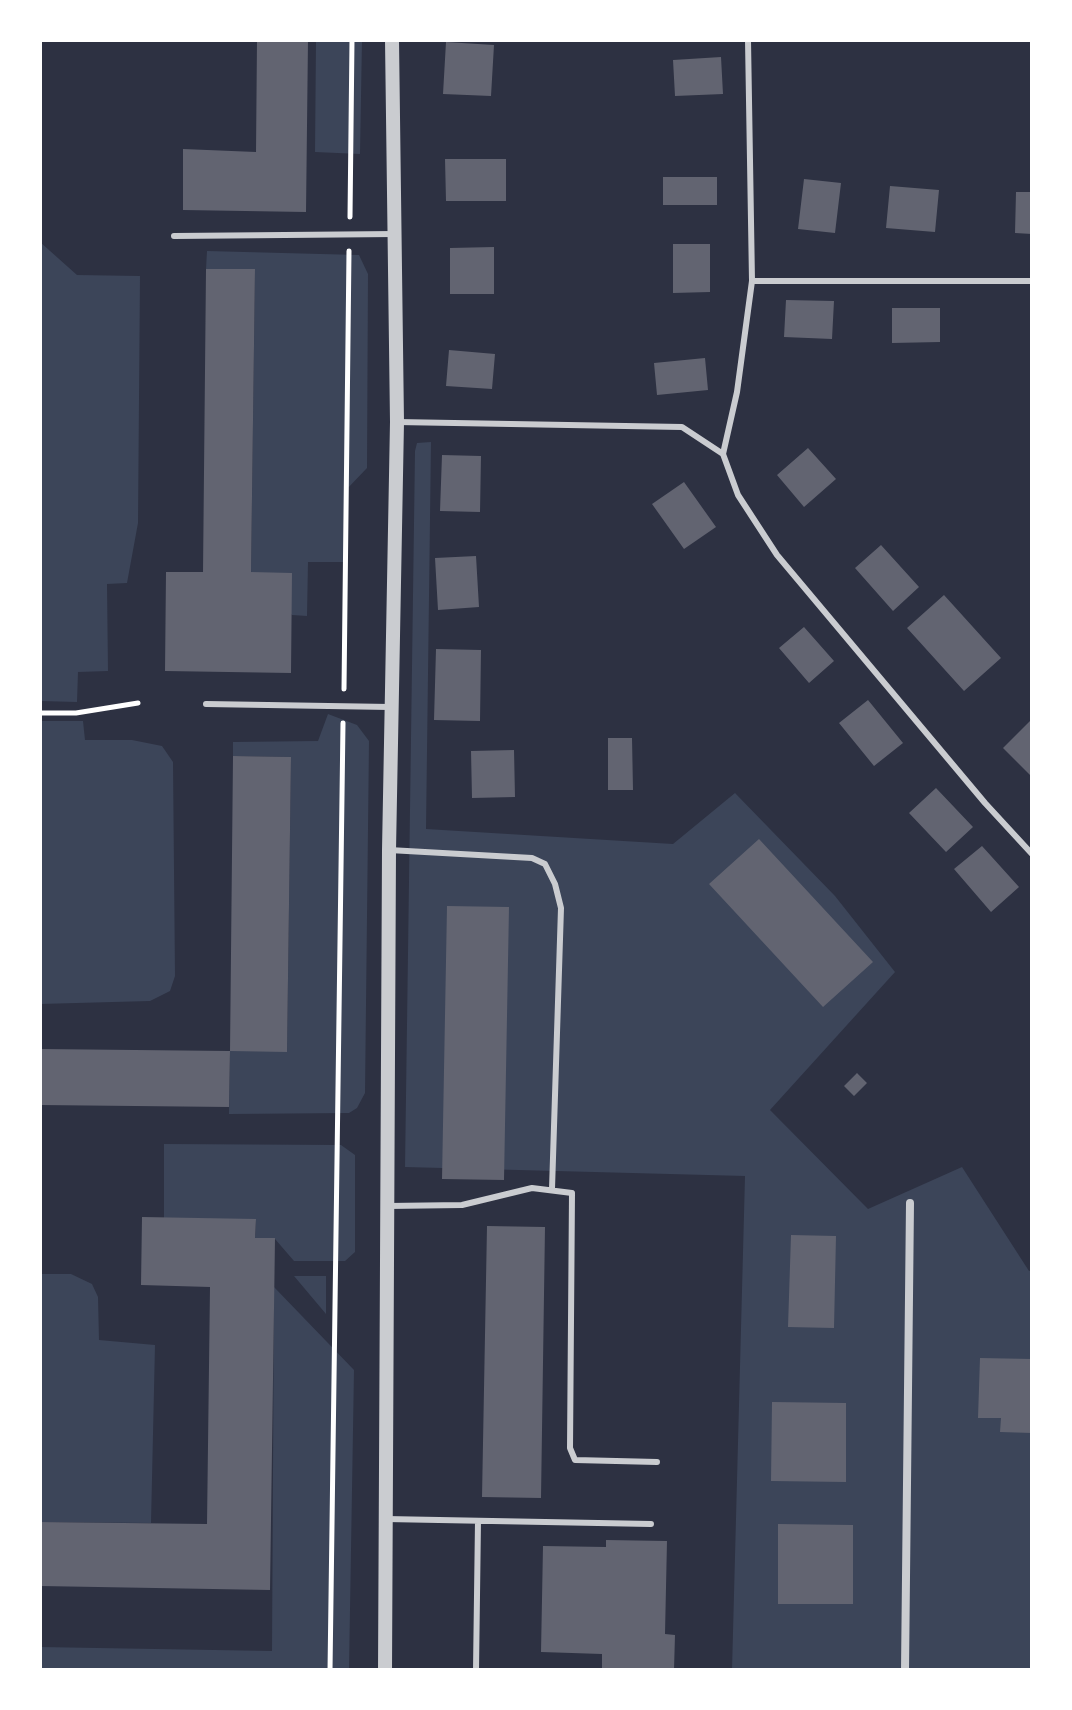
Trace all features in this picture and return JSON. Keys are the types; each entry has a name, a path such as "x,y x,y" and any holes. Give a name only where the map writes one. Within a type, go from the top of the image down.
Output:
{"street":[{"path":"385,1670 390,707 397,422 392,40"},
{"path":"905,1670 910,1203"}],"lane":[{"path":"748,40 752,281 737,392 723,454 738,495 777,555 985,803 1032,854"},
{"path":"174,236 395,234"},
{"path":"752,281 1032,281"},
{"path":"397,422 682,427 723,454"},
{"path":"206,704 390,707"},
{"path":"389,850 532,858 545,864 555,884 561,908 552,1189"},
{"path":"388,1206 462,1205 532,1188 568,1190 573,1196 570,1448 575,1460 657,1462"},
{"path":"386,1519 651,1524"},
{"path":"476,1670 478,1521"}],"path":[{"path":"330,1670 352,40"},
{"path":"40,713 76,713 138,703"}],"shaded area":[{"path":"316,40 362,40 360,154 315,152"},
{"path":"40,242 77,275 140,276 138,523 127,583 107,584 108,671 78,672 77,702 40,701"},
{"path":"207,251 359,255 368,274 367,468 346,490 345,562 308,562 307,616 292,615 251,572 255,270 206,269"},
{"path":"431,442 426,829 673,844 735,793 835,896 895,972 770,1110 868,1209 962,1167 1029,1271 1032,1270 1032,1670 732,1670 745,1176 405,1167 415,451 417,443"},
{"path":"328,714 357,725 369,741 365,1093 357,1108 349,1113 229,1114 230,1051 287,1051 291,757 233,756 233,742 318,741"},
{"path":"40,721 83,721 85,740 132,740 162,746 173,762 175,976 170,991 150,1001 40,1004"},
{"path":"164,1144 341,1145 355,1155 355,1252 345,1261 294,1261 275,1239 255,1238 256,1220 164,1218"},
{"path":"40,1274 71,1274 92,1284 98,1297 99,1340 155,1345 151,1523 40,1522"},
{"path":"294,1276 326,1276 326,1314"},
{"path":"274,1287 354,1370 349,1670 40,1670 40,1647 272,1651"}],"building":[{"path":"257,40 308,40 306,212 183,210 183,149 256,152"},
{"path":"446,42 494,45 491,96 443,94"},
{"path":"721,57 723,94 675,96 673,60"},
{"path":"445,159 506,159 506,201 446,201"},
{"path":"663,177 717,177 717,205 663,205"},
{"path":"804,179 841,183 835,233 798,229"},
{"path":"890,186 939,190 935,232 886,228"},
{"path":"1016,192 1032,192 1032,234 1015,233"},
{"path":"673,244 710,244 710,292 673,293"},
{"path":"494,247 494,294 450,294 450,248"},
{"path":"206,269 255,269 251,572 292,573 291,673 165,671 166,572 203,572"},
{"path":"786,300 834,301 832,339 784,337"},
{"path":"892,308 940,308 940,342 892,343"},
{"path":"449,350 495,354 492,389 446,386"},
{"path":"705,358 708,390 657,395 654,363"},
{"path":"808,448 836,479 804,507 777,475"},
{"path":"442,455 481,456 480,512 440,511"},
{"path":"684,482 716,527 684,549 652,504"},
{"path":"881,545 919,587 893,611 855,568"},
{"path":"476,556 479,607 438,610 435,558"},
{"path":"944,595 1001,658 964,691 907,628"},
{"path":"804,627 834,661 809,683 779,648"},
{"path":"436,649 481,650 480,721 434,720"},
{"path":"868,700 903,743 874,766 839,723"},
{"path":"1032,719 1032,777 1003,748"},
{"path":"608,738 632,738 633,790 608,790"},
{"path":"514,750 515,797 472,798 471,751"},
{"path":"233,756 291,757 287,1052 230,1051"},
{"path":"936,788 973,827 946,852 909,813"},
{"path":"759,839 873,962 823,1007 709,884"},
{"path":"982,846 1019,887 991,912 954,869"},
{"path":"447,906 509,907 504,1180 442,1179"},
{"path":"40,1049 230,1051 229,1107 40,1105"},
{"path":"857,1073 867,1083 854,1096 844,1086"},
{"path":"142,1217 256,1219 255,1238 275,1238 270,1590 40,1586 40,1522 207,1524 210,1287 141,1285"},
{"path":"487,1226 545,1227 541,1498 482,1497"},
{"path":"791,1235 836,1236 834,1328 788,1327"},
{"path":"980,1358 1032,1359 1032,1433 1000,1432 1001,1418 978,1418"},
{"path":"772,1402 846,1403 846,1482 771,1481"},
{"path":"778,1524 853,1525 853,1604 778,1604"},
{"path":"606,1540 667,1541 665,1634 675,1635 674,1670 602,1670 602,1654 541,1652 543,1546 606,1547"}]}
